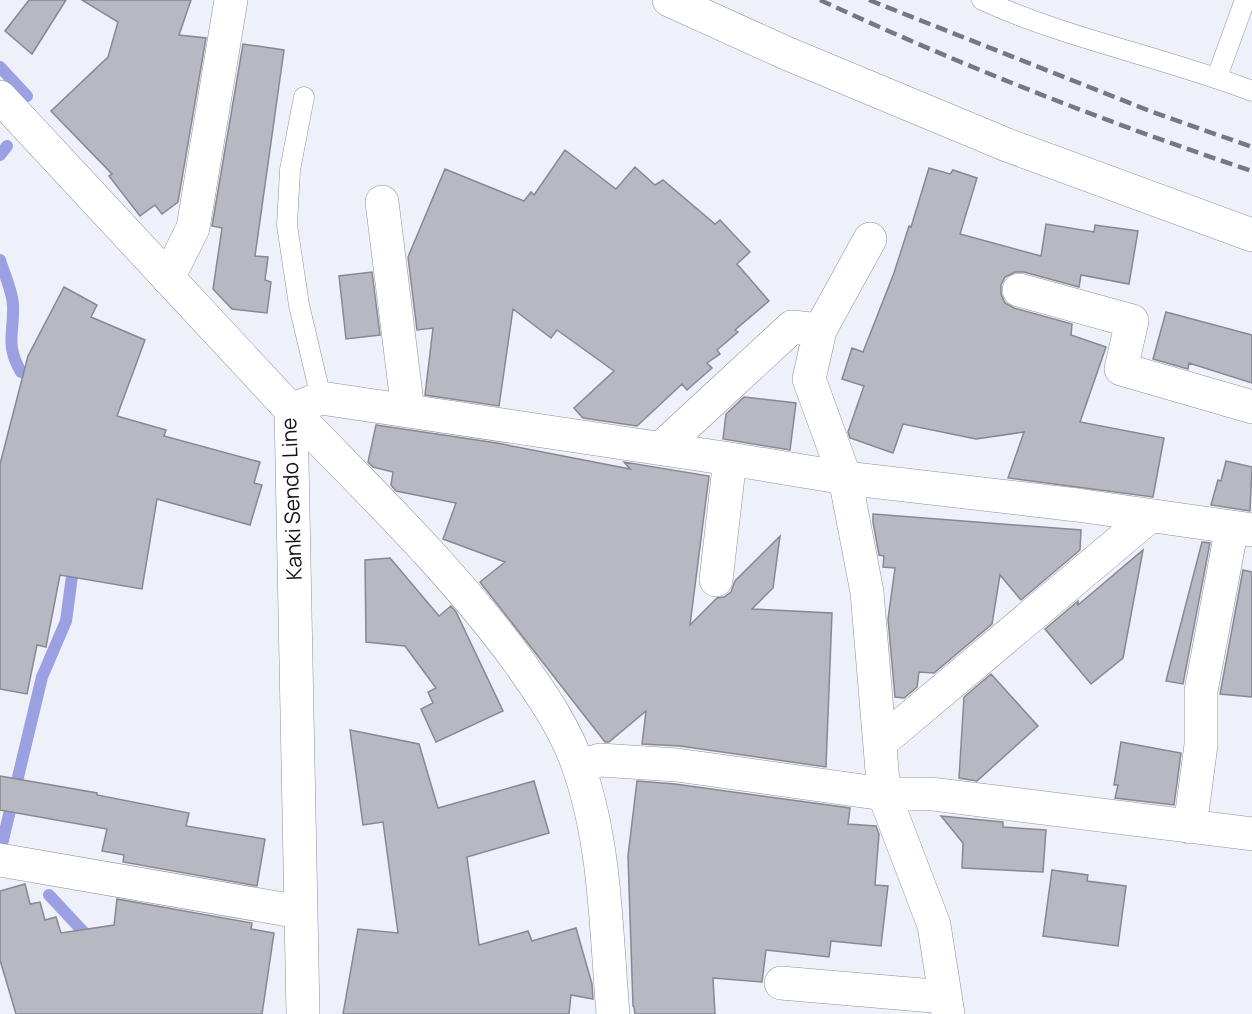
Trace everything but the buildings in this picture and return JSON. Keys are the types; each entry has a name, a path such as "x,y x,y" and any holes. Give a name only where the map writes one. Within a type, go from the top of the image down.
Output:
{"street":[{"path":"168,278 193,228 231,0"},
{"path":"669,0 786,53 1007,145 1252,235"},
{"name":"Kanki Sendo Line","path":"0,97 291,410 303,1014"},
{"path":"382,202 408,411"},
{"path":"781,983 947,1006 934,925 884,794 867,592 845,478 809,379 820,330 870,239"},
{"path":"1019,290 1132,321 1121,369 1252,407"},
{"path":"661,448 792,327 820,330"},
{"path":"613,1014 600,860 593,818 579,766 551,707 502,639 448,573 291,410 321,398 661,448 845,478 1242,528 1201,691 1201,745 1190,827"},
{"path":"716,580 730,459"},
{"path":"880,743 1150,516"},
{"path":"579,766 600,760 677,765 884,794 932,794 1252,834"},
{"path":"0,860 300,912"}],"lane":[{"path":"982,0 1016,15 1217,77 1252,91"},
{"path":"1217,77 1245,0"},
{"path":"304,97 290,170 287,225 299,305 321,398"}],"waterway":[{"path":"0,67 27,96"},
{"path":"0,155 7,146"},
{"path":"0,260 13,301 11,339 13,354 21,372 38,376"},
{"path":"2,844 42,677 66,621 74,561"},
{"path":"49,895 92,941"}],"railway":[{"path":"820,0 1033,92 1252,171"},
{"path":"869,0 1150,111 1252,147"}]}
